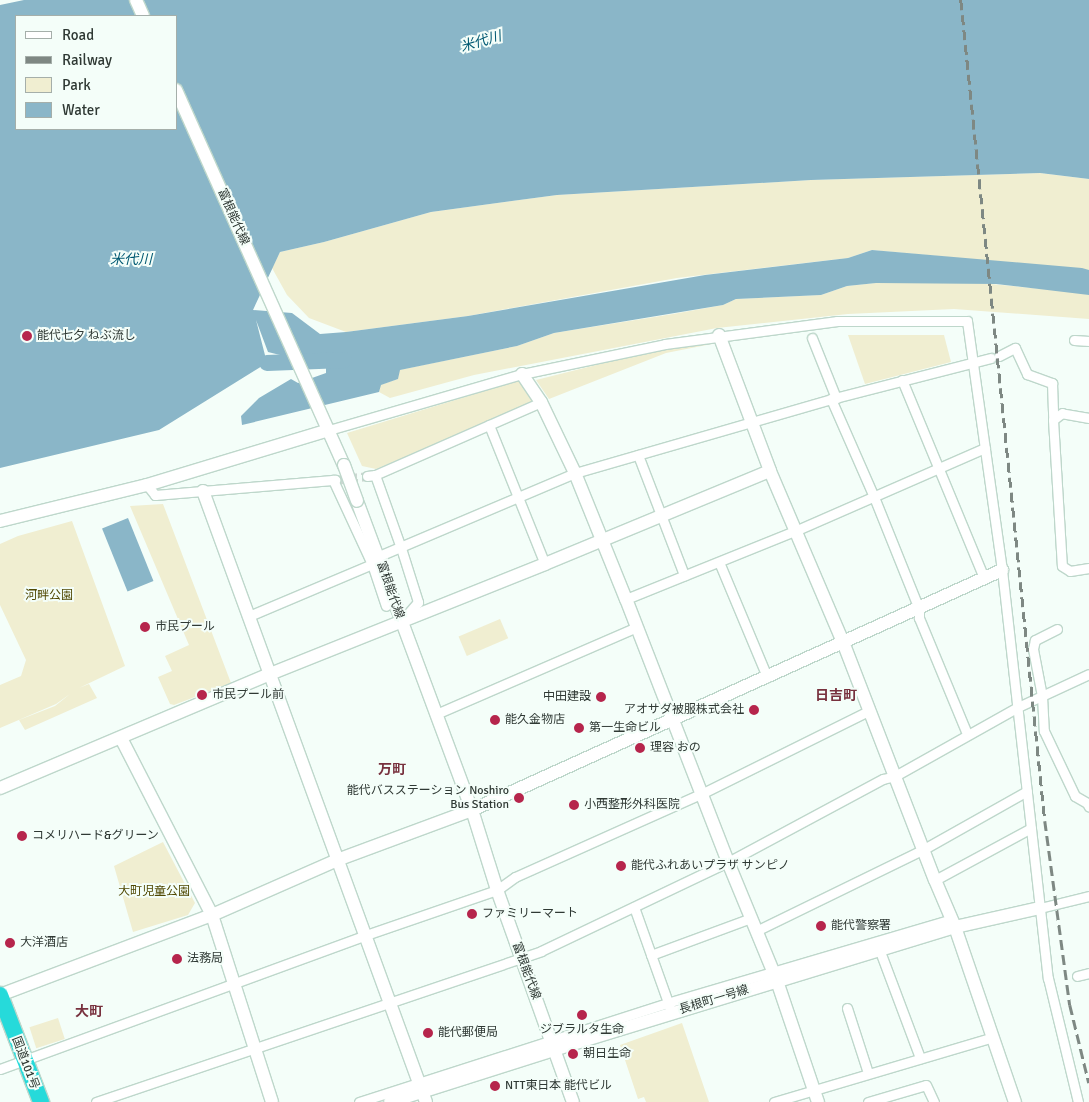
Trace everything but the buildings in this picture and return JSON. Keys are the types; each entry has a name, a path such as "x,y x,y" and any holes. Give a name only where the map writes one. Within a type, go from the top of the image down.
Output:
{"highway":[{"name":"国道101号","path":"0,995 41,1102"}],"street":[{"path":"136,0 143,15"},
{"name":"富根能代線","path":"178,94 344,465 375,560 401,622 472,810 497,890 574,1102"},
{"path":"0,521 147,485 522,374 665,344 719,335 837,321 967,322 1002,570 1048,978 1078,1102"},
{"path":"719,335 770,471 797,530 843,642 868,711 896,776 935,880 954,923 1015,1102"},
{"path":"812,338 833,398 919,609 919,618 967,734"},
{"path":"1074,340 1089,341"},
{"path":"249,616 574,473 833,398 995,357 1015,348 1026,374 1052,383 1062,566 1070,571 1089,568"},
{"path":"522,374 541,402 574,473 637,626 728,862 775,976 818,1102"},
{"path":"902,380 984,578"},
{"path":"401,622 418,602 402,548 371,475 541,402"},
{"path":"1053,420 1062,413 1089,418"},
{"path":"489,425 545,564"},
{"path":"626,599 797,530 985,448"},
{"path":"638,455 684,575"},
{"path":"0,788 270,674 662,517 770,471"},
{"path":"147,485 154,495 334,480 375,560 386,606"},
{"path":"203,492 423,1092 359,1102"},
{"path":"719,562 766,677"},
{"path":"0,995 212,915 337,860 472,810 1002,570"},
{"path":"436,714 637,626"},
{"path":"1057,629 1035,640 1033,649 1042,696 1044,731 1074,796 1087,803 1089,807"},
{"path":"96,1102 391,1001 522,959 728,862 884,779 896,776 967,734 1018,707 1089,674"},
{"path":"0,1069 366,935 497,890 515,877 703,793 868,711"},
{"path":"121,738 212,915 272,1102"},
{"path":"756,931 924,848 1027,791"},
{"path":"935,880 1031,828"},
{"path":"1040,908 1089,896"},
{"path":"634,907 670,1008"},
{"name":"長根町一号線","path":"390,1102 553,1046 775,976 954,923 1040,908"},
{"path":"651,955 751,918"},
{"path":"878,946 920,1058"},
{"path":"1077,976 1089,973"},
{"path":"847,1008 868,1073"},
{"path":"774,1102 994,1037"},
{"path":"868,1102 926,1085 934,1102"}],"green space":[{"path":"1040,173 1089,179 1089,270 872,250 848,258 677,278 468,316 346,332 309,318 287,295 272,268 280,252 324,242 431,212 557,195 811,180"},
{"path":"875,283 980,283 1076,292 1089,295 1089,319 954,309 848,314 717,328 474,375 390,398 379,392 380,385 398,379 399,370 517,346 554,333 723,305 736,299 821,295 847,286"},
{"path":"848,335 944,335 951,362 865,384"},
{"path":"715,339 717,343 666,353 549,399 536,380 628,357"},
{"path":"521,380 535,403 376,469 362,466 347,433"},
{"path":"163,504 231,683 174,705 170,704 158,677 172,671 165,656 189,645 130,506"},
{"name":"河畔公園","path":"72,521 125,666 79,688 89,684 97,698 25,730 19,720 55,706 70,694 56,704 0,728 0,685 21,676 26,660 0,605 0,544 18,536"},
{"path":"500,619 508,638 467,656 459,637"},
{"name":"大町児童公園","path":"163,842 195,903 188,915 133,932 114,866"},
{"path":"58,1018 65,1039 36,1048 29,1027"},
{"path":"682,1023 709,1102 646,1102 644,1097 638,1099 620,1045"}],"water":[{"name":"米代川","path":"24,0 1089,0 1089,179 1040,173 811,180 557,195 431,212 324,242 280,252 253,310 292,313 320,334 346,332 468,316 705,275 848,258 872,250 1082,268 1089,270 1089,295 996,284 876,283 847,286 821,295 736,299 723,305 554,333 517,346 400,370 398,379 381,385 379,392 242,425 241,416 259,398 291,379 298,383 326,373 326,365 319,356 284,356 268,352 256,320 267,363 159,430 0,468 0,5"},
{"name":"市民プール","path":"128,518 153,581 128,592 102,528"}],"waterway":[{"path":"267,363 344,360"}],"tunnel":[{"path":"335,480 367,476"}],"railway":[{"path":"961,0 1045,821 1070,1005 1089,1083"}],"place":[{"name":"能代七夕 ねぶ流し","path":"27,336"},
{"name":"市民プール","path":"145,627"},
{"name":"市民プール前","path":"202,695"},
{"name":"中田建設","path":"601,697"},
{"name":"アオサダ被服株式会社","path":"754,710"},
{"name":"能久金物店","path":"495,720"},
{"name":"第一生命ビル","path":"579,728"},
{"name":"理容 おの","path":"640,748"},
{"name":"能代バスステーション Noshiro Bus Station","path":"519,798"},
{"name":"小西整形外科医院","path":"574,805"},
{"name":"コメリハード&グリーン","path":"22,836"},
{"name":"能代ふれあいプラザ サンピノ","path":"621,866"},
{"name":"ファミリーマート","path":"472,914"},
{"name":"能代警察署","path":"821,926"},
{"name":"大洋酒店","path":"10,943"},
{"name":"法務局","path":"177,959"},
{"name":"ジブラルタ生命","path":"582,1015"},
{"name":"能代郵便局","path":"428,1033"},
{"name":"朝日生命","path":"573,1054"},
{"name":"NTT東日本 能代ビル","path":"495,1086"}],"district":[{"name":"日吉町","path":"836,696"},
{"name":"万町","path":"392,770"},
{"name":"大町","path":"89,1012"}]}
